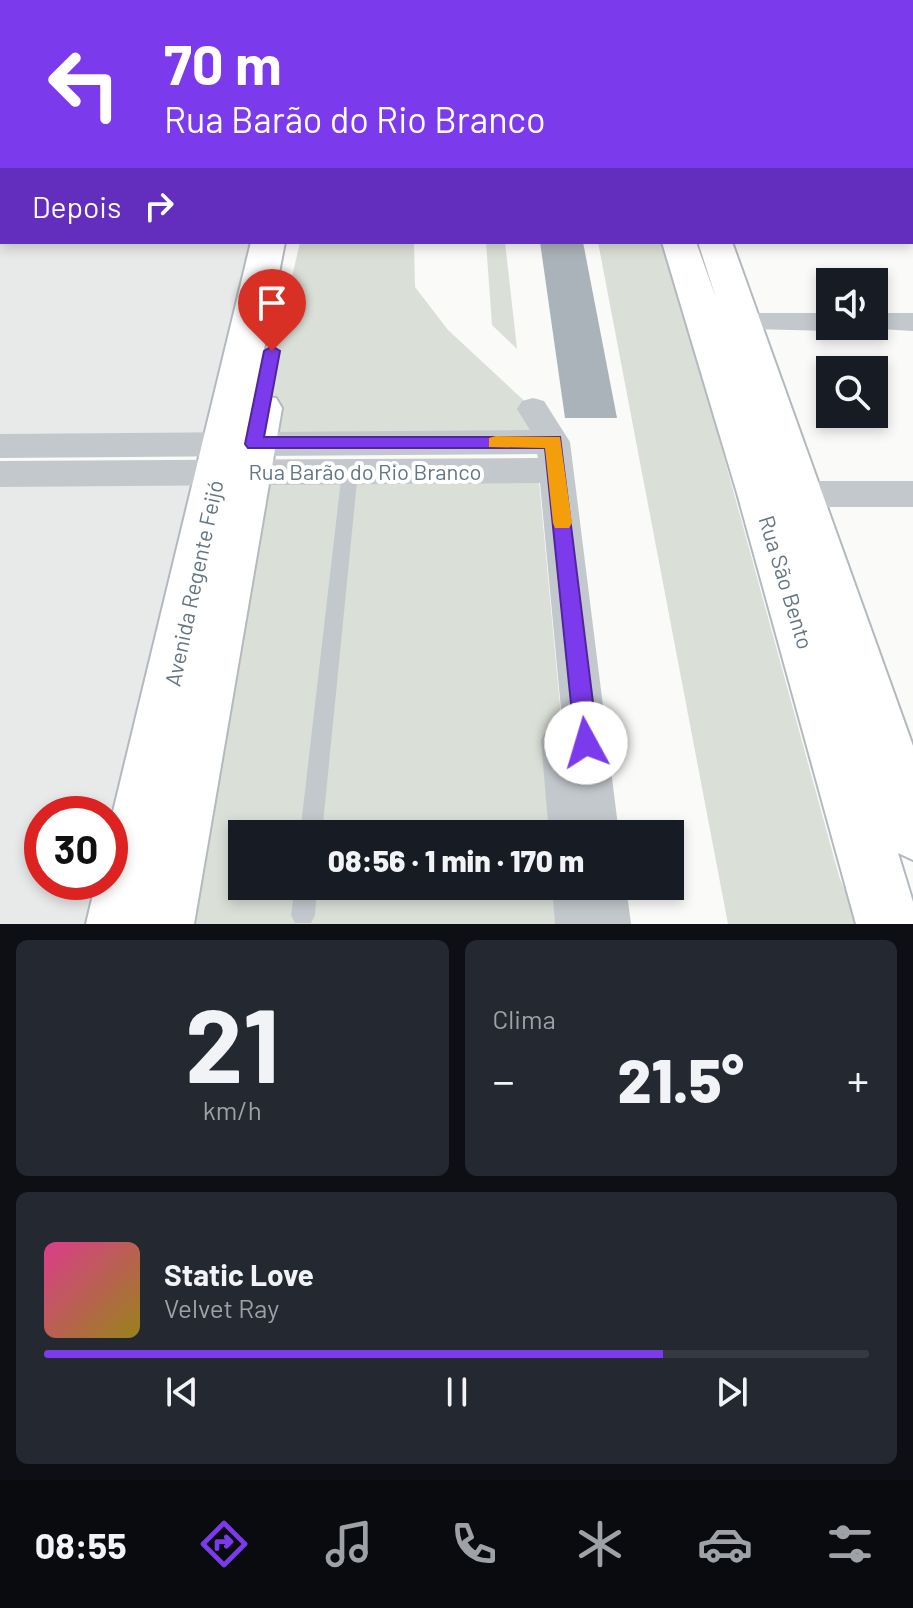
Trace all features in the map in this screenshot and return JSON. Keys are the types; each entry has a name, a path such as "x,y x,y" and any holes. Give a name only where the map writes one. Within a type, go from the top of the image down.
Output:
{"street":[{"name":"Rua São Bento","path":"680,244 721,322 780,494 831,730 888,924"},
{"name":"Rua São Bento","path":"715,244 721,322"},
{"name":"Avenida Regente Feijó","path":"118,924 236,458 279,250"},
{"path":"721,322 816,322"},
{"path":"888,322 913,322"},
{"name":"Rua Barão do Rio Branco","path":"0,446 236,458 546,456"},
{"path":"546,456 571,820"},
{"path":"546,456 594,820"},
{"name":"Rua Barão do Rio Branco","path":"0,474 236,458 350,471 546,456"},
{"name":"Avenida Regente Feijó","path":"162,924 236,458"},
{"name":"Rua São Bento","path":"780,494 896,731 913,830"},
{"path":"780,494 913,494"},
{"path":"831,730 896,731"},
{"path":"577,900 580,924"},
{"path":"603,900 606,924"}],"lane":[{"path":"313,820 350,471"},
{"path":"303,915 305,900"}],"shaded area":[{"path":"0,244 268,244 223,444 0,446"},
{"path":"300,244 414,244 415,287 448,330 533,409 536,442 254,444"},
{"path":"486,244 505,244 517,349 492,325"},
{"path":"598,244 666,244 839,876 858,924 728,924"},
{"path":"538,470 571,820 228,820 228,900 577,900 580,924 162,924 249,472"},
{"path":"217,472 128,878 128,796 24,796 24,900 123,900 118,924 0,924 0,474"}],"building":[{"path":"540,244 583,244 617,418 565,418"}],"slow traffic":[{"path":"496,442 553,442 562,523"}],"route":[{"path":"272,351 254,444 553,442 586,743"}]}
